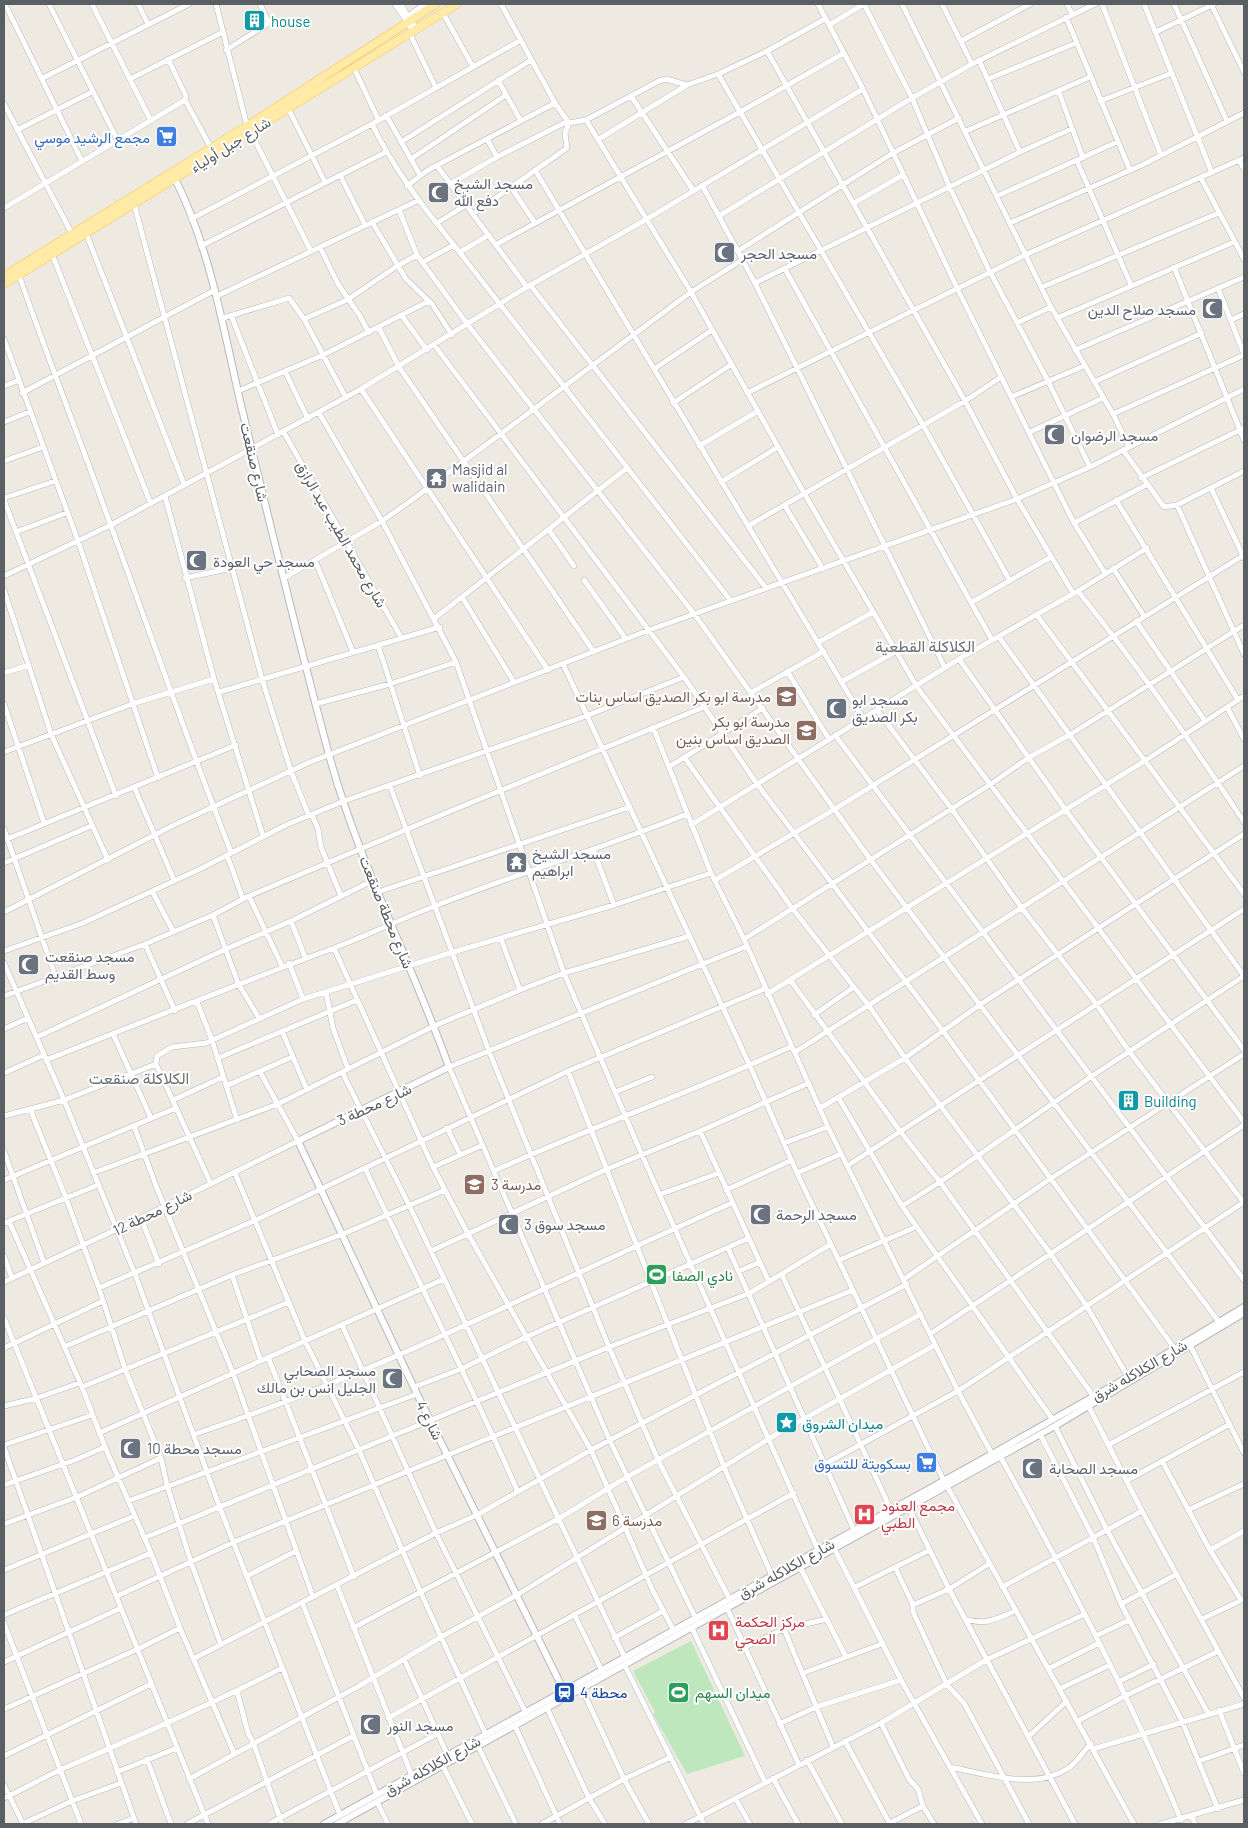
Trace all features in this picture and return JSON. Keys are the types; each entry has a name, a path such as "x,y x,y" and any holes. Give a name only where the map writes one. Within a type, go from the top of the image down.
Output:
{"main road":[{"name":"شارع جبل أولياء","path":"4,276 249,129 408,20 436,4"},
{"name":"شارع جبل أولياء","path":"4,284 134,204 211,148 288,108 457,4"}],"street":[{"path":"5,4 43,78 82,161"},
{"path":"49,4 117,139"},
{"path":"92,4 150,119"},
{"path":"138,4 148,24"},
{"path":"216,4 226,50 249,129 310,251"},
{"path":"226,50 269,23 260,4"},
{"path":"395,4 408,20"},
{"path":"401,4 436,88"},
{"path":"408,20 426,4"},
{"path":"473,214 567,148 565,133 567,123 500,4"},
{"path":"817,4 863,89 957,288 1074,523 1105,573"},
{"path":"829,25 864,4 912,98 950,188 990,272 1048,381 1090,467"},
{"path":"902,4 1051,307 1113,414 1129,447"},
{"path":"944,4 972,64"},
{"path":"961,41 1030,4"},
{"path":"1067,4 1072,14"},
{"path":"719,216 941,81 979,60 1095,4"},
{"path":"1102,4 1161,155"},
{"path":"1144,4 1212,173"},
{"path":"1174,4 1227,121"},
{"path":"1156,32 1212,4 1244,72"},
{"path":"43,78 186,5"},
{"path":"443,12 473,67"},
{"path":"1066,17 1130,170"},
{"path":"599,139 687,85 718,74 768,51 825,18"},
{"path":"130,79 223,32"},
{"path":"191,219 312,157 520,40"},
{"path":"988,79 1076,43"},
{"path":"768,51 1051,557 1075,592 1113,636 1185,734 1244,822"},
{"path":"497,244 740,112 844,53"},
{"path":"168,59 186,96 185,100 211,148"},
{"path":"401,142 531,60"},
{"path":"979,60 1020,152"},
{"path":"354,68 378,120"},
{"path":"1100,101 1172,73"},
{"path":"718,74 868,333 924,424 972,515 1010,581"},
{"path":"966,131 1090,77"},
{"path":"450,184 497,157 567,123 586,120 663,79 687,85"},
{"path":"498,80 521,121"},
{"path":"4,576 111,525 346,398 435,346 529,286 647,219 863,89"},
{"path":"17,130 92,92"},
{"path":"1059,92 1089,188 1131,286"},
{"path":"411,159 506,95"},
{"path":"631,96 693,190"},
{"path":"4,208 150,119 185,100"},
{"path":"406,186 420,175 555,103"},
{"path":"4,104 72,234"},
{"path":"288,108 325,182"},
{"path":"1010,223 1130,170 1244,113"},
{"path":"386,116 420,175"},
{"path":"738,251 893,153 959,118"},
{"path":"586,120 622,176 691,292 804,493 917,687 991,784 1062,882 1137,978 1244,1124 930,1334"},
{"path":"372,124 406,186 460,252 499,305 731,601"},
{"path":"755,284 1020,152 1071,129"},
{"path":"487,139 497,157"},
{"path":"997,196 1117,142"},
{"path":"201,246 386,152"},
{"path":"747,393 1025,255 1242,160 1244,169"},
{"path":"437,166 766,588"},
{"path":"535,170 632,335 819,642 863,718"},
{"name":"شارع صنقعت","path":"173,175 201,246 223,318 238,391 328,755"},
{"path":"340,175 365,225"},
{"path":"854,203 903,175"},
{"path":"1201,178 1244,259"},
{"path":"702,185 755,284 945,668"},
{"path":"511,187 535,223"},
{"path":"22,393 165,317 418,201"},
{"path":"134,204 262,680 291,771 341,896"},
{"path":"437,224 466,205"},
{"path":"398,210 417,255 468,325 695,615 764,708 870,859 1219,1322"},
{"path":"1042,287 1219,213"},
{"path":"372,222 396,266 410,285 429,301 452,335"},
{"path":"86,233 184,484"},
{"path":"460,252 489,235"},
{"path":"1057,318 1234,242"},
{"path":"422,262 454,245"},
{"path":"320,247 347,300 360,316 368,333"},
{"path":"52,254 151,504"},
{"path":"304,320 347,300 396,266 417,255"},
{"path":"284,578 382,521 428,490 591,365 691,292 742,260"},
{"path":"1174,267 1242,429 1244,440"},
{"path":"785,269 992,640"},
{"path":"19,275 54,376 111,525 170,692 197,762 243,899"},
{"path":"1075,350 1244,277"},
{"path":"1113,414 1244,354 1218,288"},
{"path":"223,318 286,297 291,300 304,320 346,398"},
{"path":"238,391 323,355 429,301"},
{"path":"1017,323 1051,307"},
{"path":"1231,320 1244,314"},
{"name":"شارع محمد الطيب عبد الرازق","path":"231,315 257,383 281,433 347,541 401,638"},
{"path":"402,316 427,350"},
{"path":"379,328 399,367 462,464 594,652"},
{"path":"654,369 712,330"},
{"path":"1094,382 1202,332"},
{"path":"4,339 17,381 78,541 158,778"},
{"path":"435,346 684,677 758,784 943,1031 1050,1179 1089,1228 1175,1349"},
{"path":"673,403 732,364"},
{"path":"1011,397 1084,366"},
{"path":"285,371 308,419"},
{"path":"748,526 964,401 1001,377"},
{"path":"4,386 17,381"},
{"path":"361,389 548,670"},
{"path":"4,912 155,835 250,789 328,755 649,630 1017,499 1090,467 1244,389"},
{"path":"1030,432 1103,398"},
{"path":"699,446 758,411"},
{"path":"4,422 29,412"},
{"path":"319,413 382,521 440,627 456,662 489,751 564,973 642,1156 661,1194 710,1309 770,1438 818,1550"},
{"path":"1141,478 1242,429"},
{"path":"721,482 778,447"},
{"path":"4,461 43,448"},
{"path":"1123,450 1146,485 1164,507 1177,505 1243,472 1244,478"},
{"path":"435,618 627,468"},
{"path":"55,481 4,499 116,796"},
{"path":"1074,523 1146,485"},
{"path":"715,880 835,809 1144,616 1244,556 1211,488"},
{"path":"165,496 185,578 263,836"},
{"path":"1116,500 1238,700"},
{"path":"1177,505 1244,654"},
{"path":"785,506 823,569"},
{"path":"16,532 66,512"},
{"path":"548,530 574,566"},
{"path":"691,825 835,735 917,687 959,659 1075,592 1146,548"},
{"path":"972,602 1051,557"},
{"path":"315,560 353,652"},
{"path":"185,578 232,568"},
{"path":"1113,568 1144,616"},
{"path":"584,580 626,639"},
{"path":"4,590 51,734 82,807 108,860"},
{"path":"462,597 514,682"},
{"path":"819,642 873,612"},
{"path":"1036,614 1146,760 1178,807 1215,852 1244,894"},
{"path":"1136,621 1205,721"},
{"path":"744,939 991,784 1028,758 1071,734 1244,625"},
{"path":"219,692 440,627"},
{"path":"902,1206 940,1182 1129,1051 1244,976 1071,734 999,637"},
{"path":"378,645 420,776"},
{"path":"752,692 824,651"},
{"path":"842,682 895,652"},
{"path":"959,659 1065,809 1244,1050"},
{"path":"315,704 390,684 456,662"},
{"path":"563,664 831,1244 946,1484 1030,1640 1067,1701 1134,1824"},
{"path":"4,673 29,665"},
{"path":"787,671 829,739"},
{"path":"4,951 83,923 263,836 344,801 420,776 586,716 684,677"},
{"path":"4,752 132,704 214,678"},
{"path":"99,1288 159,1264 256,1220 568,1071 791,981 945,882 1027,834 1146,760 1244,696"},
{"path":"4,704 44,823"},
{"path":"4,996 145,944 213,915 249,896 704,707"},
{"path":"1227,707 1244,739"},
{"path":"668,767 722,732 764,708"},
{"path":"825,1464 912,1414 958,1391 1046,1331 1244,1202 1129,1051 1097,1005 1021,907 951,808 877,710"},
{"path":"653,727 686,814 711,872 744,939 828,1127 958,1391 992,1454"},
{"path":"835,735 1244,1280"},
{"path":"7,839 82,807 116,796 236,745"},
{"name":"شارع محطة صنقعت","path":"328,755 390,924 434,1026 449,1067"},
{"path":"684,757 792,908 869,1006 905,1058 1050,1253 1086,1305 1128,1377"},
{"path":"494,1171 590,1128 626,1117 793,1049 869,1006 943,956 1244,766"},
{"path":"390,786 489,1051 511,1099 641,1424 730,1600"},
{"path":"134,788 174,880"},
{"path":"378,892 630,807"},
{"path":"4,1073 175,1011 238,982 334,948 436,905 593,850 686,814"},
{"path":"4,863 91,826"},
{"path":"4,829 56,978"},
{"path":"820,1108 905,1058 981,1004 1134,903 1244,834"},
{"path":"593,850 614,905"},
{"path":"211,1184 156,1064 157,1056 164,1050 212,1040 303,999 349,984 614,905 711,872"},
{"path":"37,1037 226,949 292,921 374,880"},
{"path":"152,891 173,932"},
{"path":"249,896 282,966"},
{"path":"847,1166 1244,908"},
{"path":"213,915 238,982 259,1018"},
{"path":"292,921 305,957"},
{"path":"93,1173 145,1152 191,1137 278,1104 434,1026 520,990 564,973 690,936"},
{"path":"501,939 520,990"},
{"path":"145,944 175,1011"},
{"path":"696,1619 610,1441 449,1067 747,946"},
{"path":"334,948 433,1167 468,1234 546,1372 568,1407 609,1489 646,1574 674,1631"},
{"path":"4,963 64,1100 135,1274 195,1434 220,1508 343,1820"},
{"path":"289,963 303,999"},
{"path":"791,981 814,1015 976,1231 1094,1397"},
{"path":"814,1015 854,987"},
{"path":"326,992 333,1028 345,1071 360,1109 409,1205 625,1658"},
{"path":"218,1058 357,1000"},
{"path":"197,1002 212,1040 237,1120"},
{"path":"4,1029 28,1018"},
{"path":"282,1031 307,1090"},
{"path":"113,1034 151,1118"},
{"path":"193,1659 403,1552 436,1533 477,1515 517,1490 590,1450 861,1308 905,1281 937,1256 1050,1179 1244,1054"},
{"path":"226,1086 292,1056"},
{"path":"4,1116 64,1100 156,1064"},
{"name":"شارع محطة 3","path":"298,1141 449,1067"},
{"path":"568,1071 724,1466 772,1576"},
{"path":"260,1072 298,1141"},
{"path":"173,1100 223,1077"},
{"path":"615,1092 652,1077"},
{"path":"431,1251 606,1169 642,1156 809,1082"},
{"path":"838,1097 902,1206 1054,1423 1107,1530 1208,1714"},
{"path":"4,1180 176,1108"},
{"path":"30,1109 66,1198 99,1288 125,1368 161,1458 167,1485 191,1562 221,1645"},
{"path":"134,1126 198,1290 233,1373 313,1597"},
{"path":"784,1143 828,1127"},
{"path":"447,1128 460,1154"},
{"path":"700,1131 769,1282"},
{"name":"شارع محطة 12","path":"4,1282 165,1207 298,1141"},
{"name":"شارع 4","path":"298,1141 398,1355 565,1695"},
{"path":"433,1167 483,1145"},
{"path":"4,1151 28,1213 44,1263"},
{"path":"798,1173 841,1154"},
{"path":"726,1190 792,1160"},
{"path":"365,1168 421,1290 494,1437 517,1490"},
{"path":"235,1173 305,1341 359,1450 458,1677 486,1735"},
{"path":"661,1194 719,1173"},
{"path":"98,1185 6,1222 64,1347 234,1754"},
{"path":"64,1347 232,1275 343,1234 445,1190"},
{"path":"195,1434 248,1417 362,1371 732,1202"},
{"path":"140,1218 159,1264"},
{"path":"839,1260 916,1227"},
{"path":"128,1501 344,1419 379,1408 526,1337 559,1324 749,1238"},
{"path":"144,1538 546,1372 576,1362 609,1347 750,1293 831,1244"},
{"path":"728,1248 750,1293 854,1530"},
{"path":"4,1256 12,1278"},
{"path":"739,1271 760,1262"},
{"path":"232,1275 261,1361"},
{"path":"782,1275 891,1510"},
{"path":"99,1433 444,1279"},
{"path":"117,1596 234,1542 684,1361 853,1290"},
{"path":"4,1348 54,1326 103,1300"},
{"path":"4,1406 80,1385 288,1302"},
{"name":"شارع الكلاكله شرق","path":"377,1798 443,1766 515,1726 547,1708 602,1671 854,1530 1040,1434 1094,1397 1244,1307"},
{"name":"شارع الكلاكله شرق","path":"337,1824 412,1776 486,1735 526,1713 582,1689 625,1666 834,1548 909,1508 992,1454 1089,1407 1191,1347 1244,1313"},
{"path":"353,1628 494,1551 558,1519 711,1430 921,1314"},
{"path":"4,1318 208,1824"},
{"path":"342,1325 436,1533 526,1713"},
{"path":"189,1779 338,1698 441,1637 517,1595 578,1559 770,1438 935,1345"},
{"path":"1191,1347 1244,1453"},
{"path":"268,1357 354,1577"},
{"path":"1108,1445 1244,1372"},
{"path":"1089,1407 1142,1512 1244,1698"},
{"path":"92,1415 4,1446 82,1675 136,1824"},
{"path":"1126,1481 1230,1424"},
{"path":"1040,1434 1093,1536 1121,1604 1162,1678 1218,1809"},
{"path":"4,1485 105,1447"},
{"path":"1000,1456 1056,1557 1096,1636 1144,1734 1181,1820"},
{"path":"4,1524 77,1497 118,1476 161,1458"},
{"path":"1162,1461 1210,1550 1242,1599 1202,1619"},
{"path":"1060,1474 1075,1466"},
{"path":"1188,1510 1244,1484"},
{"path":"388,1718 667,1561 794,1493"},
{"path":"909,1508 986,1660 1075,1824"},
{"path":"1002,1587 1093,1536 1142,1512"},
{"path":"4,1570 134,1516"},
{"path":"1210,1550 1244,1531"},
{"path":"834,1548 901,1680 982,1824"},
{"path":"855,1587 930,1550"},
{"path":"247,1576 296,1551"},
{"path":"4,1615 151,1553"},
{"path":"913,1605 949,1589 989,1564"},
{"path":"800,1567 846,1657"},
{"path":"895,1567 913,1605 916,1620 947,1685 964,1703 1029,1824"},
{"path":"1121,1604 1140,1592 1177,1574"},
{"path":"337,1585 412,1776"},
{"path":"302,1602 388,1824"},
{"path":"4,1662 121,1608"},
{"path":"727,1608 799,1765"},
{"path":"614,1638 663,1611"},
{"path":"965,1619 975,1623 988,1623 1015,1611"},
{"path":"574,1614 602,1671"},
{"path":"686,1824 915,1704 986,1660 1085,1614"},
{"path":"745,1646 784,1629 827,1619"},
{"path":"1096,1636 1129,1620"},
{"path":"4,1623 81,1824"},
{"path":"4,1709 82,1675 180,1628"},
{"path":"692,1628 765,1782"},
{"path":"784,1629 833,1747"},
{"path":"1048,1669 1099,1643"},
{"path":"803,1673 882,1644"},
{"path":"1078,1721 1124,1696 1219,1651"},
{"path":"404,1659 448,1756"},
{"path":"1118,1682 1154,1664"},
{"path":"1059,1689 1110,1665"},
{"path":"625,1666 704,1824"},
{"path":"6,1797 61,1770 110,1750 167,1722 237,1692 282,1668"},
{"path":"779,1724 816,1707 901,1680"},
{"path":"4,1756 151,1684"},
{"path":"582,1689 624,1779 648,1824"},
{"path":"237,1692 248,1733 254,1742 281,1822"},
{"path":"1028,1737 1067,1701"},
{"path":"950,1767 1004,1778 1050,1778 1075,1764 1092,1747 1144,1734 1182,1721 1244,1704"},
{"path":"547,1708 590,1798 605,1824"},
{"path":"1219,1710 1244,1774"},
{"path":"881,1722 910,1779 918,1789 923,1806 934,1824"},
{"path":"515,1726 560,1824"},
{"path":"269,1824 281,1822 331,1791 437,1734"},
{"path":"187,1824 353,1736"},
{"path":"845,1740 889,1824 923,1806"},
{"path":"1199,1761 1244,1745"},
{"path":"478,1746 516,1824"},
{"path":"117,1772 177,1748"},
{"path":"542,1824 624,1779 671,1757"},
{"path":"147,1759 171,1824"},
{"path":"807,1760 842,1824"},
{"path":"443,1766 471,1824"},
{"path":"773,1778 798,1824"},
{"path":"4,1785 6,1797 22,1824 121,1783"},
{"path":"736,1798 750,1824"},
{"path":"1161,1824 1181,1820 1244,1800"},
{"path":"1192,1816 1195,1824"},
{"path":"118,1824 134,1818"},
{"name":"شارع الكلاكله شرق","path":"324,1824 343,1820"}],"green space":[{"name":"ميدان السهم","path":"691,1641 745,1756 687,1774 653,1714 655,1712 633,1671"}],"place":[{"name":"house","path":"255,21"},
{"name":"مجمع الرشيد موسي","path":"166,137"},
{"name":"مسجد الشيخ دفع الله","path":"438,192"},
{"name":"مسجد الحجر","path":"725,253"},
{"name":"مسجد صلاح الدين","path":"1212,309"},
{"name":"مسجد الرضوان","path":"1055,435"},
{"name":"Masjid al walidain","path":"436,478"},
{"name":"مسجد حي العودة","path":"197,561"},
{"name":"مدرسة ابو بكر الصديق اساس بنات","path":"787,696"},
{"name":"مسجد ابو بكر الصديق","path":"836,708"},
{"name":"مدرسة ابو بكر الصديق اساس بنين","path":"806,730"},
{"name":"مسجد الشيخ ابراهيم","path":"516,862"},
{"name":"مسجد صنقعت وسط القديم","path":"29,965"},
{"name":"Building","path":"1128,1101"},
{"name":"مدرسة 3","path":"475,1184"},
{"name":"مسجد الرحمة","path":"760,1214"},
{"name":"مسجد سوق 3","path":"508,1224"},
{"name":"نادي الصفا","path":"656,1275"},
{"name":"مسجد الصحابي الجليل انس بن مالك","path":"392,1379"},
{"name":"ميدان الشروق","path":"786,1423"},
{"name":"مسجد محطة 10","path":"131,1448"},
{"name":"بسكويتة للتسوق","path":"927,1463"},
{"name":"مسجد الصحابة","path":"1033,1468"},
{"name":"مجمع العنود الطبي","path":"865,1514"},
{"name":"مدرسة 6","path":"596,1520"},
{"name":"مركز الحكمة الصحي","path":"719,1630"},
{"name":"محطة 4","path":"564,1692"},
{"name":"ميدان السهم","path":"679,1692"},
{"name":"مسجد النور","path":"371,1725"}],"district":[{"name":"الكلاكلة القطعية","path":"925,645"},
{"name":"الكلاكلة صنقعت","path":"139,1077"}]}
